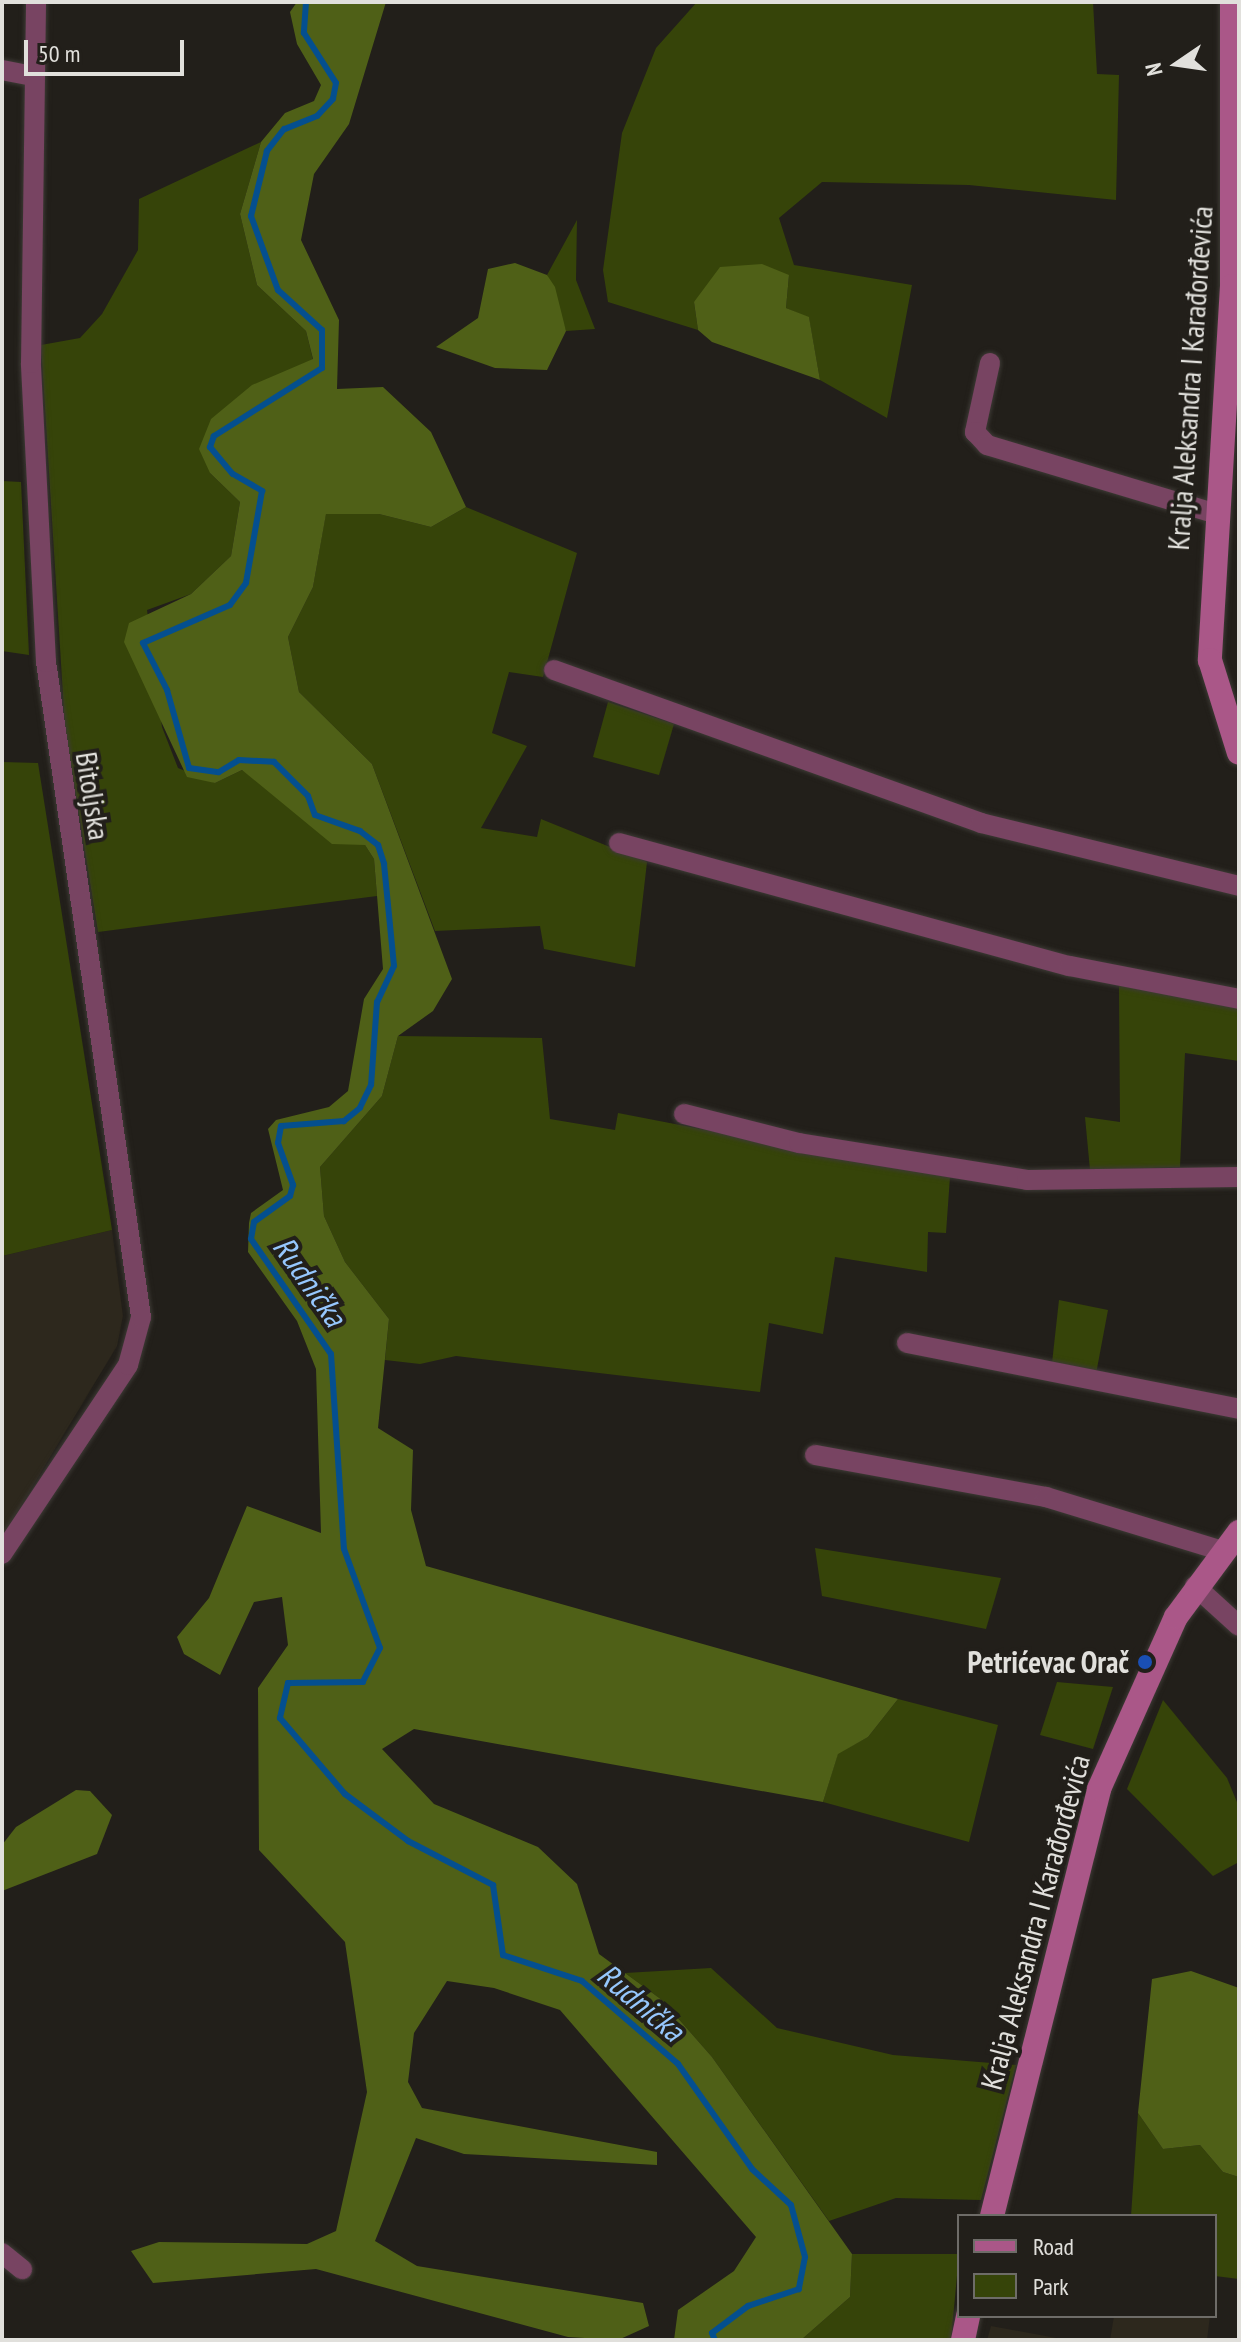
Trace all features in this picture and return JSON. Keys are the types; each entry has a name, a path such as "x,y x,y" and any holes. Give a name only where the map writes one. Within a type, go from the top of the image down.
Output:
{"street":[{"name":"Bitoljska","path":"2,1554 128,1365 141,1317 46,662 31,363 36,2"},
{"name":"Kralja Aleksandra I Karađorđevića","path":"1232,2 1235,130 1229,436 1214,513 1210,660 1239,752"},
{"path":"2,70 34,76"},
{"path":"990,363 975,432 987,445 1214,513"},
{"path":"554,670 981,823 1239,886"},
{"path":"619,843 1070,966 1239,999"},
{"path":"684,1114 799,1143 1027,1180 1239,1177"},
{"path":"907,1343 1239,1409"},
{"path":"815,1455 1046,1497 1223,1551"},
{"name":"Kralja Aleksandra I Karađorđevića","path":"993,2214 1099,1789 1195,1586 1239,1532"},
{"path":"1195,1586 1239,1626"},
{"path":"2,2253 22,2269"},
{"path":"963,2340 968,2318"}],"shaded area":[{"path":"112,1230 123,1316 117,1346 2,1537 2,1256"},
{"path":"1114,2318 1210,2318 1207,2340 1110,2340"},
{"path":"991,2326 1067,2340 987,2340"}],"green space":[{"path":"297,2 386,2 349,124 314,174 301,240 339,320 337,389 383,387 431,432 466,507 431,527 379,514 326,514 313,587 288,637 299,692 372,764 452,979 433,1011 398,1036 382,1096 320,1167 324,1216 345,1262 389,1319 378,1428 413,1450 411,1510 426,1566 898,1699 868,1737 838,1754 823,1802 414,1729 382,1749 434,1804 538,1847 577,1884 599,1954 662,2000 712,2057 852,2254 850,2297 801,2340 674,2340 678,2310 734,2271 756,2237 560,2010 494,1988 447,1981 414,2033 408,2082 422,2108 657,2152 657,2165 464,2154 416,2138 375,2241 417,2266 643,2303 649,2326 618,2340 568,2337 316,2269 153,2283 131,2251 159,2242 307,2244 336,2231 367,2092 345,1942 259,1850 258,1688 288,1645 282,1597 254,1602 220,1675 184,1654 177,1637 209,1598 247,1506 321,1533 316,1369 297,1321 248,1252 249,1223 251,1213 283,1190 268,1129 276,1120 329,1107 348,1091 364,999 383,969 374,859 365,845 332,844 242,770 215,783 187,777 124,642 129,623 191,594 231,556 240,502 210,473 199,449 211,419 252,385 313,359 306,331 257,285 240,214 261,142 285,113 314,101 321,85 297,44 290,12"},
{"path":"697,2 1093,2 1097,74 1119,75 1116,200 969,185 822,182 779,218 794,265 912,285 887,418 820,380 809,318 786,308 789,275 694,302 698,330 608,302 603,270 622,133 656,48"},
{"path":"261,142 240,214 257,285 306,331 313,360 291,370 210,473 240,502 231,556 191,594 147,610 162,727 178,768 215,783 242,770 365,845 374,859 377,896 98,932 65,727 41,345 80,338 102,314 138,250 139,199"},
{"path":"577,220 576,280 595,329 566,331 547,275"},
{"path":"515,263 547,275 555,287 566,331 547,370 495,368 436,347 478,318 488,269"},
{"path":"762,264 789,275 786,308 809,317 820,380 712,342 698,330 694,302 720,267"},
{"path":"2,481 21,482 29,655 2,651"},
{"path":"466,507 577,553 543,677 509,672 492,733 527,746 481,828 537,837 541,819 647,862 635,967 544,949 540,926 435,931 372,764 299,692 288,637 313,587 326,513 379,514 431,527"},
{"path":"608,702 674,724 659,775 593,757"},
{"path":"2,762 38,763 112,1230 2,1256"},
{"path":"1119,984 1239,1006 1239,1061 1185,1053 1180,1167 1090,1170 1085,1117 1120,1122"},
{"path":"398,1036 542,1038 550,1119 615,1130 618,1113 950,1177 946,1233 928,1232 927,1272 835,1257 823,1334 769,1323 760,1392 456,1356 420,1364 385,1360 389,1319 345,1262 324,1216 320,1167 382,1096"},
{"path":"1059,1300 1108,1310 1096,1374 1052,1363"},
{"path":"815,1548 1001,1578 986,1629 822,1596"},
{"path":"1057,1682 1113,1687 1093,1749 1040,1735"},
{"path":"898,1699 998,1725 969,1842 823,1802 838,1753 868,1737"},
{"path":"1163,1700 1227,1778 1239,1807 1239,1862 1213,1876 1127,1789"},
{"path":"76,1790 90,1791 112,1815 97,1854 2,1891 2,1845 16,1827"},
{"path":"711,1968 777,2028 893,2055 1016,2065 981,2200 896,2198 829,2221 712,2057 662,2000 625,1973"},
{"path":"1191,1971 1239,1988 1239,2177 1223,2172 1200,2145 1163,2149 1138,2113 1152,1979"},
{"path":"1138,2113 1163,2149 1200,2145 1223,2172 1239,2177 1239,2279 1217,2276 1217,2214 1131,2214"},
{"path":"852,2254 957,2254 951,2340 801,2340 850,2297"}],"waterway":[{"name":"Rudnička","path":"306,2 304,33 336,83 333,99 317,116 284,129 267,151 251,216 278,290 322,330 322,368 214,436 210,447 233,474 262,491 246,583 230,605 143,643 167,690 189,768 219,772 239,760 274,762 308,796 315,815 360,831 378,845 384,864 394,966 377,1002 371,1085 360,1108 344,1121 281,1126 278,1143 293,1185 290,1196 254,1222 251,1239 331,1354 344,1549 380,1648 363,1682 288,1683 280,1718 345,1794 408,1841 493,1885 503,1955 582,1981 678,2064 752,2169 791,2205 805,2257 799,2289 748,2306 712,2333 715,2340"}],"place":[{"name":"Petrićevac Orač","path":"1145,1662"}]}
